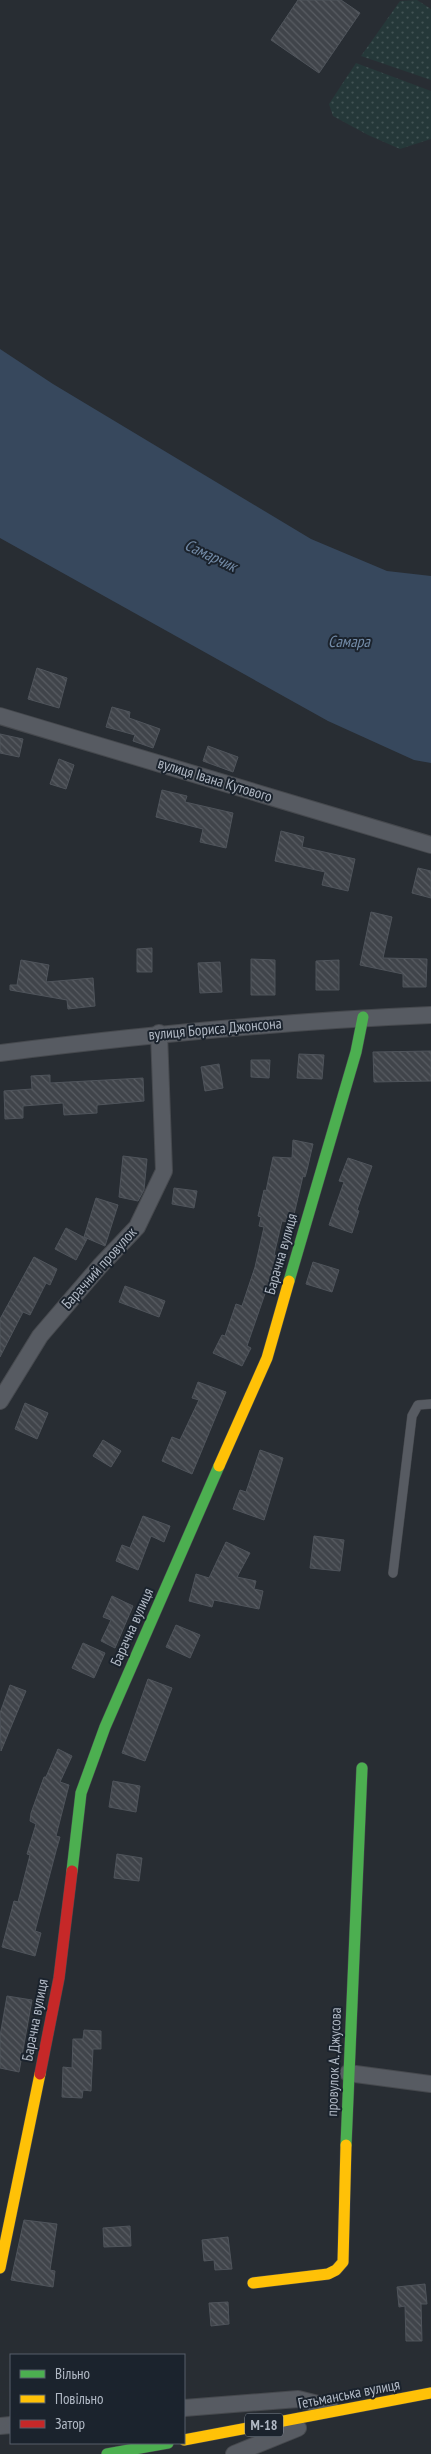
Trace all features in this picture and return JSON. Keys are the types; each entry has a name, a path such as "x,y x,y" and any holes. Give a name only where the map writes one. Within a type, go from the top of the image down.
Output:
{"main road":[{"name":"Барачна вулиця","path":"0,2268 59,1978 81,1793 104,1726 267,1358 356,1052 363,1017"},
{"name":"провулок А. Джусова","path":"253,2284 328,2274 336,2270 343,2262 348,2073 362,1768"},
{"name":"Гетьманська вулиця","path":"185,2440 431,2393"},
{"path":"107,2454 162,2444"}],"street":[{"name":"вулиця Івана Кутового","path":"0,716 431,845"},
{"name":"вулиця Бориса Джонсона","path":"0,1052 159,1033 363,1017 431,1015"},
{"name":"Барачний провулок","path":"0,1401 40,1336 100,1266 137,1227 164,1171 159,1033"},
{"path":"348,2073 431,2084"},
{"path":"185,2408 298,2399 344,2410"},
{"path":"234,2454 344,2410"}],"lane":[{"path":"393,1573 412,1416 418,1406 431,1404"}],"shaded area":[{"path":"417,0 431,9 431,80 361,56 400,1"},
{"path":"356,63 431,91 431,139 400,149 368,135 333,116 329,104"}],"water":[{"name":"Самара","path":"0,349 53,384 311,539 387,571 431,576 431,763 414,760 328,721 0,538"}],"building":[{"path":"298,0 341,0 360,13 319,73 271,40"},
{"path":"37,668 67,678 59,708 28,699"},
{"path":"112,707 130,712 129,718 160,729 153,748 133,741 135,735 106,727"},
{"path":"0,734 23,739 19,757 0,753"},
{"path":"208,746 238,757 233,772 203,761"},
{"path":"59,759 74,765 66,789 50,784"},
{"path":"162,790 187,796 185,802 233,813 226,848 200,842 203,829 156,817"},
{"path":"281,831 304,837 302,847 355,859 348,891 322,885 325,872 275,861"},
{"path":"418,868 431,871 431,898 412,893"},
{"path":"371,912 392,917 383,958 427,959 426,987 403,987 403,974 360,965"},
{"path":"152,948 152,972 137,972 137,949"},
{"path":"251,959 275,960 275,995 251,995"},
{"path":"21,960 49,965 46,982 93,978 95,1006 68,1009 67,1000 10,990 10,985 17,985"},
{"path":"339,960 339,990 316,990 316,961"},
{"path":"220,962 222,992 200,993 198,963"},
{"path":"431,1051 431,1081 374,1082 373,1052"},
{"path":"299,1054 324,1055 322,1079 297,1078"},
{"path":"251,1060 270,1060 269,1078 251,1077"},
{"path":"219,1064 223,1088 205,1091 201,1067"},
{"path":"50,1075 50,1083 143,1078 144,1101 97,1105 97,1113 64,1115 63,1103 23,1106 23,1118 5,1119 4,1091 32,1089 31,1076"},
{"path":"293,1140 313,1144 292,1223 282,1221 274,1255 282,1257 274,1284 269,1282 247,1346 251,1348 242,1366 213,1353 222,1335 225,1336 236,1304 242,1306 255,1267 264,1227 259,1226 261,1217 258,1216 264,1190 266,1191 273,1157 292,1158"},
{"path":"123,1156 147,1159 144,1190 138,1201 119,1197"},
{"path":"348,1158 372,1166 357,1210 359,1211 352,1233 329,1225 344,1182 339,1181"},
{"path":"174,1188 197,1191 194,1208 172,1204"},
{"path":"96,1198 118,1205 105,1246 84,1237"},
{"path":"66,1228 87,1239 76,1260 55,1249"},
{"path":"34,1257 57,1269 50,1285 46,1283 30,1315 23,1312 0,1357 0,1319"},
{"path":"313,1262 339,1270 332,1292 306,1284"},
{"path":"125,1286 165,1301 159,1317 119,1302"},
{"path":"198,1382 226,1392 192,1474 162,1461 172,1437 180,1440 199,1400 192,1398"},
{"path":"25,1403 48,1413 37,1439 15,1429"},
{"path":"103,1440 121,1451 111,1467 93,1456"},
{"path":"260,1450 283,1458 264,1520 233,1509 240,1490 246,1492"},
{"path":"143,1516 170,1526 164,1542 151,1536 138,1570 116,1561 122,1545 130,1548"},
{"path":"314,1536 344,1540 340,1571 310,1568"},
{"path":"226,1542 250,1553 237,1577 256,1581 254,1589 263,1591 259,1609 214,1600 212,1607 189,1601 196,1574 209,1578"},
{"path":"112,1596 133,1606 115,1648 101,1641 111,1620 103,1617"},
{"path":"176,1625 200,1635 190,1658 166,1647"},
{"path":"83,1643 105,1653 94,1678 72,1668"},
{"path":"148,1679 172,1688 145,1761 122,1753"},
{"path":"10,1685 26,1691 1,1751 0,1713"},
{"path":"58,1749 72,1756 60,1782 69,1785 56,1836 60,1837 35,1931 41,1933 35,1956 2,1947 14,1901 18,1902 30,1855 27,1854 36,1824 30,1821 31,1813 44,1777 46,1777"},
{"path":"113,1781 140,1786 136,1812 109,1807"},
{"path":"117,1854 142,1858 139,1881 114,1878"},
{"path":"7,1996 32,2000 19,2072 0,2068 0,2036"},
{"path":"84,2030 101,2031 101,2049 93,2049 91,2091 83,2090 82,2098 62,2097 63,2067 72,2068 73,2039 83,2039"},
{"path":"24,2220 57,2224 50,2270 55,2271 53,2287 11,2280"},
{"path":"130,2226 131,2246 104,2247 103,2228"},
{"path":"228,2237 232,2269 215,2270 214,2260 204,2261 202,2240"},
{"path":"425,2284 427,2304 421,2304 422,2341 406,2341 405,2306 399,2307 397,2287"},
{"path":"228,2302 229,2324 211,2326 209,2303"}],"traffic: fast":[{"path":"289,1281 356,1052 363,1017"},
{"path":"72,1871 81,1793 105,1727 219,1466"},
{"path":"346,2145 362,1768"},
{"path":"107,2454 162,2444"}],"traffic: slow":[{"path":"219,1466 267,1358 289,1281"},
{"path":"0,2268 40,2074"},
{"path":"253,2283 328,2274 336,2270 343,2262 346,2145"},
{"path":"185,2440 431,2393"}],"traffic: jam":[{"path":"40,2074 59,1978 72,1871"}],"water label":[{"name":"Самарчик","path":"211,555"}]}
